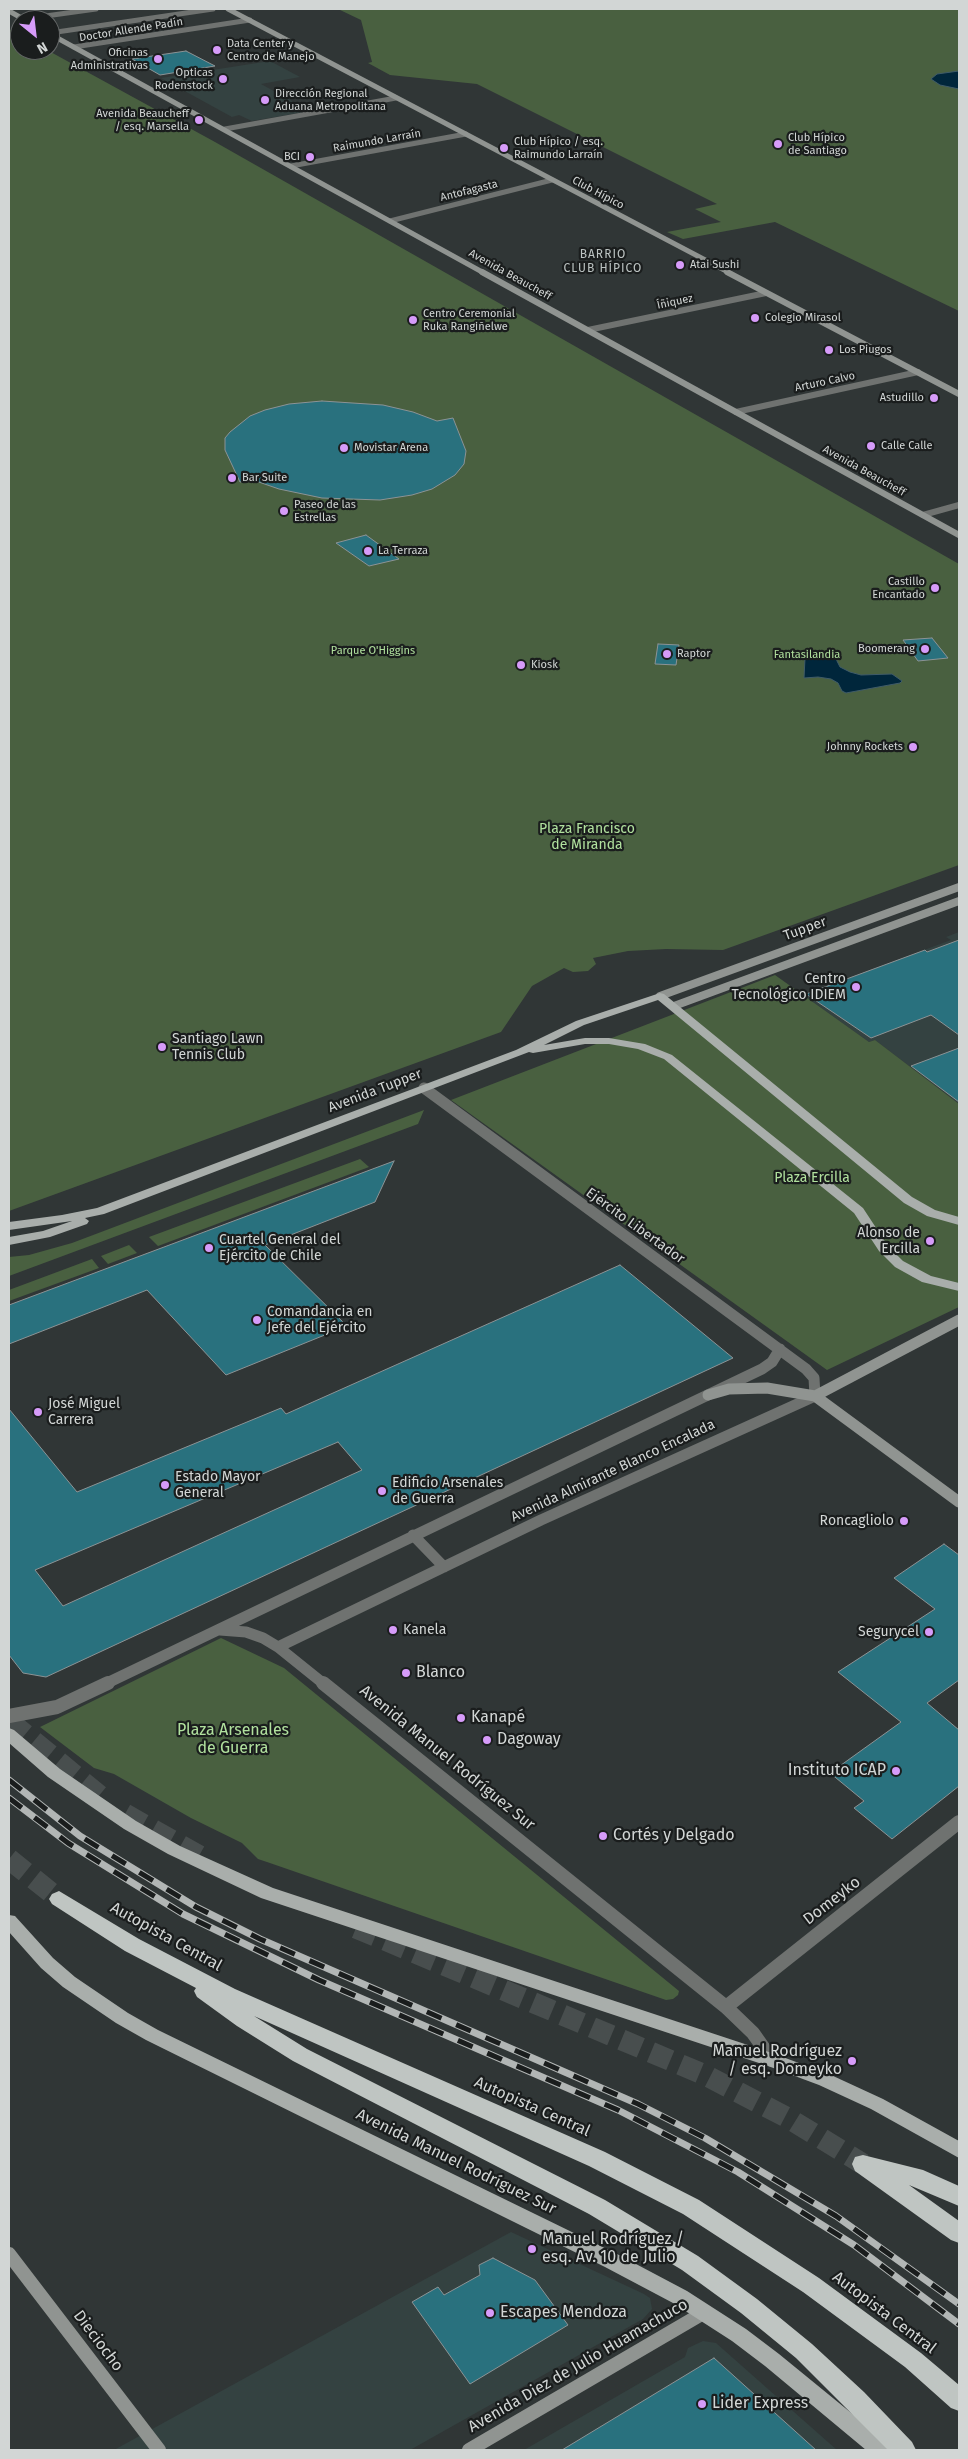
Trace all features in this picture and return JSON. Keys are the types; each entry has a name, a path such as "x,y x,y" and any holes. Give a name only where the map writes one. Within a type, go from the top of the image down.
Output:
{"highway":[{"name":"Autopista Central","path":"59,1899 168,1966 228,1995 597,2159 691,2206 803,2279 860,2320 913,2360 959,2400"},
{"path":"168,1966 244,2020 300,2055 597,2207 690,2263 749,2306 804,2351 856,2400 904,2450"},
{"path":"959,2196 923,2180 863,2164 959,2233"}],"main road":[{"name":"Club Hípico","path":"228,9 959,394"},
{"name":"Avenida Beaucheff","path":"60,39 959,535"},
{"name":"Tupper","path":"660,996 959,887"},
{"name":"Tupper","path":"674,1006 959,901"},
{"path":"660,996 908,1200 931,1213 957,1222"},
{"name":"Avenida Tupper","path":"9,1241 60,1230 100,1211 520,1052 572,1027 660,996"},
{"path":"520,1052 575,1042 601,1040 640,1046 668,1057 855,1208 883,1248 899,1264 928,1279 959,1287"},
{"name":"Avenida Tupper","path":"9,1226 62,1219 100,1211"},
{"name":"Avenida Almirante Blanco Encalada","path":"816,1396 959,1320"},
{"path":"708,1395 729,1389 767,1388 816,1396 959,1502"},
{"path":"9,1734 54,1773 130,1825 182,1853 267,1893 772,2060 825,2080 877,2104 959,2150"},
{"name":"Avenida Manuel Rodríguez Sur","path":"9,1921 27,1944 69,1982 137,2026 204,2062 612,2260 705,2312 772,2360 881,2450"},
{"name":"Dieciocho","path":"9,2254 158,2450"},
{"name":"Avenida Diez de Julio Huamachuco","path":"469,2450 705,2312"}],"street":[{"path":"60,14 96,9"},
{"path":"60,32 213,9"},
{"name":"Doctor Allende Padín","path":"74,47 250,20"},
{"path":"225,129 396,98"},
{"name":"Raimundo Larraín","path":"291,166 466,134"},
{"name":"Antofagasta","path":"390,221 552,180"},
{"name":"Íñiquez","path":"588,330 766,293"},
{"name":"Arturo Calvo","path":"736,412 918,372"},
{"path":"923,515 959,505"},
{"name":"Ejército Libertador","path":"424,1088 806,1369 814,1378 816,1396"},
{"name":"Avenida Almirante Blanco Encalada","path":"9,1716 57,1707 219,1630 254,1611 762,1370 772,1362 780,1349"},
{"name":"Avenida Almirante Blanco Encalada","path":"278,1647 542,1520 816,1396"},
{"path":"413,1536 444,1567"},
{"name":"Avenida Manuel Rodríguez Sur","path":"219,1630 246,1632 264,1638 278,1647 726,2007 753,2033 772,2060"},
{"name":"Domeyko","path":"726,2007 959,1822"}],"shaded area":[{"path":"270,61 300,77 261,84 310,111 252,121 239,115 232,117 161,78"},
{"path":"959,932 959,1104 875,1040 869,1042 803,995 951,940 946,937"},
{"path":"511,2232 644,2294 650,2298 652,2309 643,2319 410,2450 114,2450"},
{"name":"Lider Express","path":"703,2341 716,2343 837,2450 524,2450 685,2357 688,2348"}],"green space":[{"name":"Club Hípico de Santiago","path":"338,9 959,9 959,311 775,222 683,239 667,232 721,222 695,209 717,204 477,84 390,75 368,63 372,62 361,20"},
{"name":"Parque O'Higgins","path":"9,29 10,60 60,60 60,57 215,142 959,564 959,865 723,950 666,949 628,951 593,958 596,964 588,971 573,972 564,968 532,986 501,1032 9,1211"},
{"name":"Plaza Ercilla","path":"775,975 869,1042 875,1040 959,1104 959,1307 827,1370 451,1100"},
{"path":"424,1110 418,1124 9,1276 9,1257 29,1255 72,1243"},
{"path":"360,1159 369,1167 158,1246 149,1237"},
{"path":"129,1245 137,1253 108,1264 101,1256"},
{"path":"92,1259 99,1268 9,1301 9,1290"},
{"name":"Plaza Arsenales de Guerra","path":"221,1638 284,1668 679,1991 678,1995 673,1999 666,2000 258,1859 242,1843 191,1818 114,1774 94,1768 40,1727"}],"water":[{"path":"959,71 959,89 940,85 931,79 937,74"},
{"path":"805,658 836,659 840,667 850,672 861,675 892,674 902,681 900,683 846,693 842,691 838,683 831,679 818,677 804,678"}],"building":[{"path":"186,51 215,66 160,75 132,59"},
{"name":"Movistar Arena","path":"322,401 383,405 413,412 437,421 453,418 466,451 464,464 455,475 432,489 412,495 380,500 322,498 279,489 253,480 240,482 225,450 225,438 230,432 250,416 265,410 289,404"},
{"name":"La Terraza","path":"366,535 399,559 369,566 336,543"},
{"name":"Boomerang","path":"932,638 948,658 918,661 903,640"},
{"name":"Raptor","path":"658,644 679,645 676,665 655,664"},
{"name":"Centro Tecnológico IDIEM","path":"959,940 959,1035 931,1015 871,1038 806,994 925,950 927,952"},
{"path":"959,1048 959,1102 911,1066"},
{"path":"394,1161 375,1202 265,1245 347,1326 226,1375 147,1290 9,1344 9,1305"},
{"name":"Edificio Arsenales de Guerra","path":"620,1265 733,1358 46,1677 23,1673 9,1655 9,1409 77,1492 281,1408 286,1414","holes":["338,1442 362,1470 63,1606 35,1570"]},
{"path":"944,1544 959,1555 959,1680 927,1703 959,1730 959,1786 892,1839 854,1808 864,1801 830,1773 901,1722 838,1672 935,1609 894,1578"},
{"name":"Escapes Mendoza","path":"493,2258 535,2280 568,2325 470,2384 412,2302 438,2287 444,2295 480,2275 479,2265"},
{"name":"Lider Express","path":"714,2358 816,2450 562,2450"}],"tunnel":[{"path":"9,1721 106,1801"},
{"path":"125,1814 205,1859"},
{"path":"9,1859 59,1899"},
{"path":"356,1928 705,2075 788,2118 863,2164"}],"railway":[{"path":"9,1780 80,1836 196,1907 260,1939 638,2104 705,2138 836,2216 959,2304"},
{"path":"9,1798 68,1843 183,1914 319,1980 618,2110 738,2172 854,2245 959,2324"}],"place":[{"name":"Data Center y Centro de Manejo","path":"217,50"},
{"name":"Oficinas Administrativas","path":"158,59"},
{"name":"Opticas Rodenstock","path":"223,79"},
{"name":"Dirección Regional Aduana Metropolitana","path":"265,100"},
{"name":"Avenida Beaucheff / esq. Marsella","path":"199,120"},
{"name":"Club Hípico de Santiago","path":"778,144"},
{"name":"Club Hípico / esq. Raimundo Larraín","path":"504,148"},
{"name":"BCI","path":"310,157"},
{"name":"Atai Sushi","path":"680,265"},
{"name":"Colegio Mirasol","path":"755,318"},
{"name":"Centro Ceremonial Ruka Rangiñelwe","path":"413,320"},
{"name":"Los Piugos","path":"829,350"},
{"name":"Astudillo","path":"934,398"},
{"name":"Calle Calle","path":"871,446"},
{"name":"Movistar Arena","path":"344,448"},
{"name":"Bar Suite","path":"232,478"},
{"name":"Paseo de las Estrellas","path":"284,511"},
{"name":"La Terraza","path":"368,551"},
{"name":"Castillo Encantado","path":"935,588"},
{"name":"Boomerang","path":"925,649"},
{"name":"Raptor","path":"667,654"},
{"name":"Kiosk","path":"521,665"},
{"name":"Johnny Rockets","path":"913,747"},
{"name":"Centro Tecnológico IDIEM","path":"856,987"},
{"name":"Santiago Lawn Tennis Club","path":"162,1047"},
{"name":"Alonso de Ercilla","path":"930,1241"},
{"name":"Cuartel General del Ejército de Chile","path":"209,1248"},
{"name":"Comandancia en Jefe del Ejército","path":"257,1320"},
{"name":"José Miguel Carrera","path":"38,1412"},
{"name":"Estado Mayor General","path":"165,1485"},
{"name":"Edificio Arsenales de Guerra","path":"382,1491"},
{"name":"Roncagliolo","path":"904,1521"},
{"name":"Kanela","path":"393,1630"},
{"name":"Segurycel","path":"929,1632"},
{"name":"Blanco","path":"406,1673"},
{"name":"Kanapé","path":"461,1718"},
{"name":"Dagoway","path":"487,1740"},
{"name":"Instituto ICAP","path":"896,1771"},
{"name":"Cortés y Delgado","path":"603,1836"},
{"name":"Manuel Rodríguez / esq. Domeyko","path":"852,2061"},
{"name":"Manuel Rodríguez / esq. Av. 10 de Julio","path":"532,2249"},
{"name":"Escapes Mendoza","path":"490,2313"},
{"name":"Lider Express","path":"702,2404"}],"district":[{"name":"BARRIO CLUB HÍPICO","path":"603,262"}],"park label":[{"name":"Fantasilandia","path":"807,655"},
{"name":"Plaza Francisco de Miranda","path":"587,838"}]}
